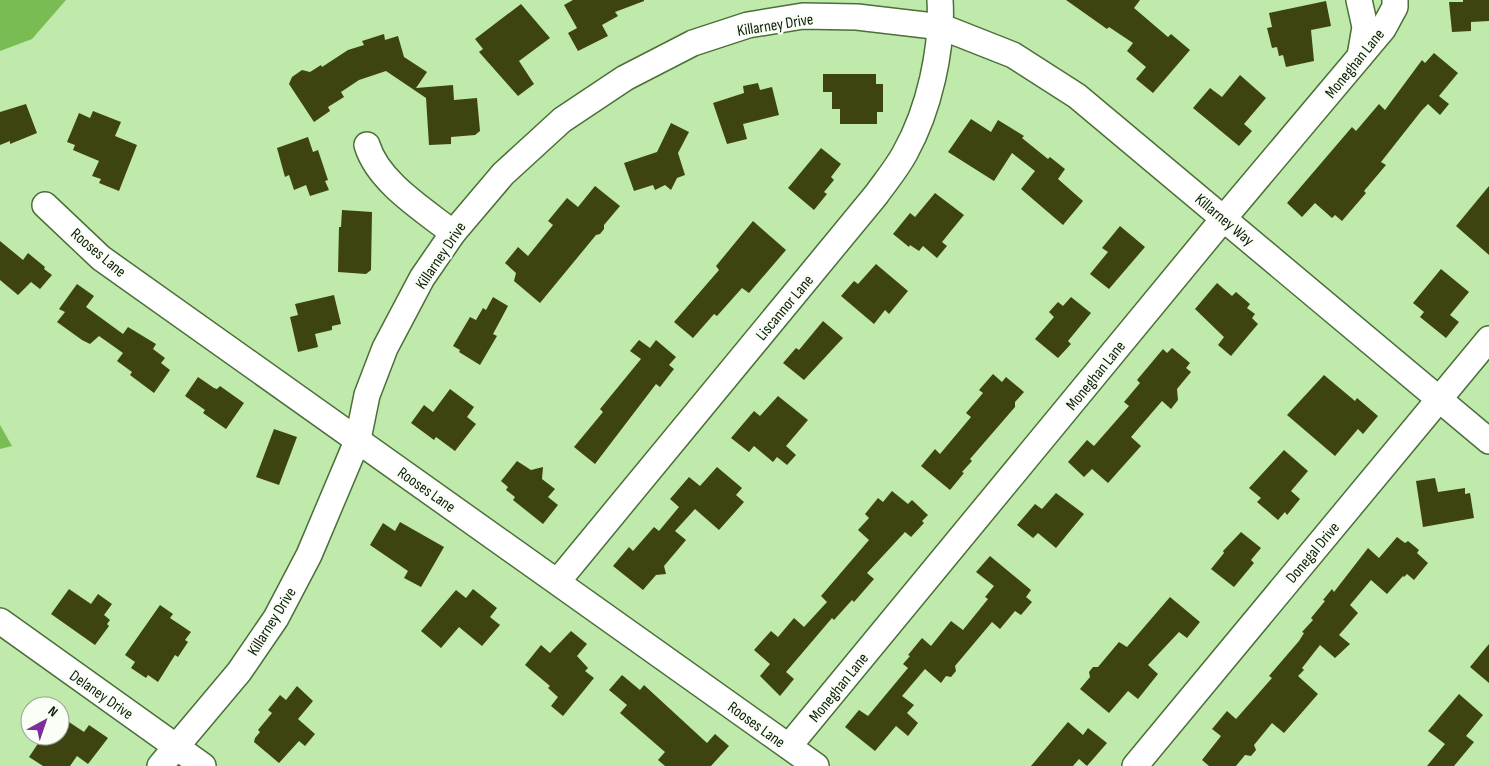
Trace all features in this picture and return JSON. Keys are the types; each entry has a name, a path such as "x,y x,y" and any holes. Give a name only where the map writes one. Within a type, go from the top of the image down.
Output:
{"street":[{"name":"Liscannor Lane","path":"558,581 876,195 905,153 926,107 942,27 940,0"},
{"path":"1359,0 1365,27 1360,57"},
{"name":"Moneghan Lane","path":"789,746 1224,218 1383,29 1395,7 1395,0"},
{"name":"Killarney Drive","path":"160,766 239,672 276,618 309,555 358,440 367,395 385,348 422,278 453,233 503,174 562,120 625,78 693,43 748,25 803,16 857,17 942,27"},
{"name":"Killarney Way","path":"942,27 1013,55 1077,96 1489,441"},
{"path":"367,146 380,169 397,189 453,233"},
{"name":"Rooses Lane","path":"45,205 101,258 816,766"},
{"name":"Donegal Drive","path":"1135,766 1489,339"},
{"name":"Delaney Drive","path":"0,621 203,766"}],"green space":[{"path":"0,0 66,0 32,39 0,51"},
{"path":"0,425 12,446 0,449"}],"building":[{"path":"573,0 644,1 615,12 618,16 602,25 608,36 578,51 568,33 577,28 564,5"},
{"path":"1066,0 1140,0 1134,8 1168,37 1171,34 1190,50 1153,93 1136,79 1146,67 1127,51 1133,43 1109,27 1107,29"},
{"path":"1463,0 1489,0 1489,21 1471,22 1471,31 1452,32 1449,2 1463,2"},
{"path":"1326,1 1331,26 1311,30 1314,61 1286,67 1283,55 1279,56 1277,47 1272,48 1267,28 1272,27 1269,13"},
{"path":"521,4 550,38 519,61 534,84 518,96 479,52 483,49 475,39"},
{"path":"384,34 385,40 398,36 404,57 427,72 416,88 453,85 454,100 477,98 480,131 475,135 451,137 451,144 429,145 426,98 386,71 359,80 341,92 344,97 328,107 330,111 314,122 289,84 292,77 302,70 310,72 321,65 322,67 348,50 364,45 362,41"},
{"path":"1434,53 1458,73 1439,96 1449,104 1440,115 1428,104 1422,110 1381,162 1386,165 1364,191 1366,193 1342,221 1335,215 1332,218 1315,203 1302,217 1287,203 1352,127 1356,131 1379,104 1385,110 1422,60 1425,63"},
{"path":"823,74 876,74 876,84 883,84 883,112 877,112 877,124 840,124 840,109 832,109 832,92 823,92"},
{"path":"1240,75 1266,98 1244,124 1252,131 1239,146 1193,108 1210,88 1222,97"},
{"path":"758,83 760,90 772,87 779,115 743,124 747,139 727,144 713,103 744,93 743,86"},
{"path":"26,104 37,133 10,144 10,141 0,145 0,112"},
{"path":"93,111 121,122 115,136 137,145 119,191 99,183 101,179 92,176 99,161 73,150 75,145 67,142 79,113 90,118"},
{"path":"971,119 991,132 998,120 1024,136 1022,138 1048,159 1050,157 1065,169 1058,179 1083,201 1063,225 1021,189 1035,171 1012,153 994,181 948,152"},
{"path":"671,123 689,132 678,153 685,175 677,178 671,190 665,185 655,190 653,185 634,191 624,163 657,152"},
{"path":"308,137 313,152 318,150 328,180 325,181 329,190 310,196 306,185 294,190 289,175 285,177 277,148"},
{"path":"821,148 841,164 831,177 834,180 824,192 827,194 814,210 788,188"},
{"path":"595,186 620,206 604,225 604,229 600,234 596,235 540,303 514,281 516,273 505,263 518,247 528,256 553,225 548,221 567,198 578,207"},
{"path":"1489,186 1489,255 1456,226"},
{"path":"935,193 964,215 942,242 947,246 937,258 923,246 919,251 910,245 909,247 893,234 910,213 915,217"},
{"path":"342,210 372,212 371,270 366,274 338,272 339,227 341,227"},
{"path":"753,221 786,250 749,293 742,288 717,316 714,314 693,338 674,322 719,270 716,266"},
{"path":"1120,226 1145,247 1109,289 1090,274 1108,252 1102,248"},
{"path":"0,241 23,260 28,253 52,275 40,289 31,282 18,295 0,280"},
{"path":"876,264 908,291 889,314 885,310 874,324 841,296 854,281 858,284"},
{"path":"1441,269 1469,292 1450,315 1459,322 1446,338 1420,317 1424,312 1413,303"},
{"path":"1217,283 1232,296 1236,292 1250,304 1247,308 1255,314 1252,318 1258,324 1231,356 1218,345 1224,337 1195,309"},
{"path":"77,284 94,296 86,307 123,334 128,327 156,344 153,349 165,358 161,363 170,370 154,393 130,375 132,372 117,361 123,353 99,336 90,344 57,322 65,312 59,309"},
{"path":"334,295 341,324 332,326 332,330 315,334 318,347 298,352 290,317 298,315 295,304"},
{"path":"493,297 508,306 493,334 497,336 480,365 453,346 470,317 476,320 483,308 486,310"},
{"path":"1071,297 1091,313 1068,341 1071,344 1058,358 1035,339 1054,317 1049,312 1058,302 1063,306"},
{"path":"823,321 843,338 804,380 783,363 796,348 799,350"},
{"path":"639,340 650,348 656,340 676,357 669,365 674,369 660,387 656,384 595,464 574,447 603,412 600,409 641,359 630,351"},
{"path":"1172,348 1190,363 1186,368 1191,372 1177,389 1178,400 1171,409 1162,401 1131,437 1141,446 1108,483 1092,469 1084,477 1068,462 1087,440 1094,446 1129,406 1124,402 1140,383 1137,380 1163,349 1167,353"},
{"path":"993,374 1002,382 1006,377 1024,392 1015,402 1015,407 970,459 972,461 950,490 921,466 935,449 940,454 971,417 966,413 983,393 979,390"},
{"path":"1324,375 1355,401 1357,398 1378,416 1363,434 1358,429 1335,456 1287,415"},
{"path":"198,377 214,388 217,389 220,386 244,403 226,429 203,413 205,410 185,396"},
{"path":"450,389 474,407 467,417 476,424 455,451 436,437 434,440 411,423 424,405 433,412"},
{"path":"778,396 808,420 786,446 796,455 787,465 777,457 773,462 754,446 749,452 731,438 754,411 760,416"},
{"path":"274,429 297,437 279,485 256,477"},
{"path":"1284,450 1308,471 1291,491 1300,499 1287,515 1285,512 1278,520 1257,502 1261,498 1249,488"},
{"path":"517,461 531,470 543,467 542,479 555,489 548,497 558,505 543,524 513,500 515,497 506,490 508,487 501,481"},
{"path":"717,467 742,488 736,495 744,502 719,530 695,509 675,531 686,540 664,566 666,574 656,575 643,590 613,566 629,547 633,551 654,527 659,531 679,507 670,499 689,477 700,486"},
{"path":"1435,478 1438,492 1465,488 1465,494 1470,493 1474,518 1423,527 1416,481"},
{"path":"892,491 908,504 912,500 928,515 922,521 924,523 911,537 905,532 867,573 874,579 854,602 852,600 834,620 832,618 786,672 794,679 780,696 760,676 770,664 754,650 771,631 778,637 794,618 804,627 827,602 821,596 869,540 858,530 869,518 865,514 878,498 883,502"},
{"path":"1056,493 1084,514 1056,548 1038,533 1033,538 1017,525 1035,504 1042,509"},
{"path":"400,522 444,547 421,587 404,578 408,571 370,545 383,523 395,531"},
{"path":"1241,532 1261,548 1251,560 1254,563 1234,587 1211,569 1224,553 1223,551"},
{"path":"1397,537 1405,543 1408,541 1419,550 1417,553 1428,563 1414,580 1407,574 1403,576 1387,594 1371,580 1350,605 1358,613 1339,635 1350,644 1335,658 1320,645 1302,668 1304,670 1298,676 1318,694 1284,733 1272,723 1254,745 1256,750 1251,756 1245,755 1236,766 1209,766 1202,760 1221,736 1212,729 1227,711 1236,719 1272,678 1269,676 1299,641 1304,633 1302,632 1313,620 1311,618 1325,601 1323,600 1332,589 1334,592 1368,548 1379,558"},
{"path":"990,556 1031,590 1026,597 1032,602 1021,615 1015,611 1000,629 992,622 955,666 956,671 951,677 946,676 941,683 925,669 902,696 914,705 907,713 918,723 908,736 896,726 875,751 845,727 859,710 868,716 908,668 903,664 922,638 931,646 951,621 963,630 988,599 985,597 994,586 976,572"},
{"path":"69,589 91,604 98,594 112,604 104,615 110,620 107,624 109,626 95,645 51,614"},
{"path":"473,589 497,608 490,617 500,625 482,646 459,627 441,648 421,631 456,590 466,598"},
{"path":"1170,597 1200,622 1187,638 1179,632 1148,665 1158,674 1138,699 1128,691 1109,713 1080,689 1090,677 1089,672 1093,667 1098,667 1119,642 1127,647"},
{"path":"160,605 173,614 170,618 191,632 185,640 188,642 178,657 175,655 158,682 148,675 146,678 131,668 135,662 125,655"},
{"path":"571,631 587,644 577,656 588,668 585,671 594,678 563,716 551,706 558,697 548,688 550,686 525,665 541,645 550,653"},
{"path":"1489,644 1489,683 1470,667"},
{"path":"622,675 640,690 644,685 707,743 715,734 729,746 711,766 665,766 658,760 665,752 620,713 627,705 609,690"},
{"path":"297,686 313,701 298,719 315,734 305,746 299,741 279,763 254,742 260,732 258,730 272,713 268,710 280,695 286,700"},
{"path":"1459,694 1483,715 1466,736 1474,742 1454,766 1427,766 1445,744 1428,731"},
{"path":"1068,722 1083,735 1088,728 1107,743 1087,766 1079,759 1073,766 1031,766"},
{"path":"70,723 84,732 89,725 108,738 88,764 77,756 70,766 43,766 29,757 36,746 70,746"}]}
